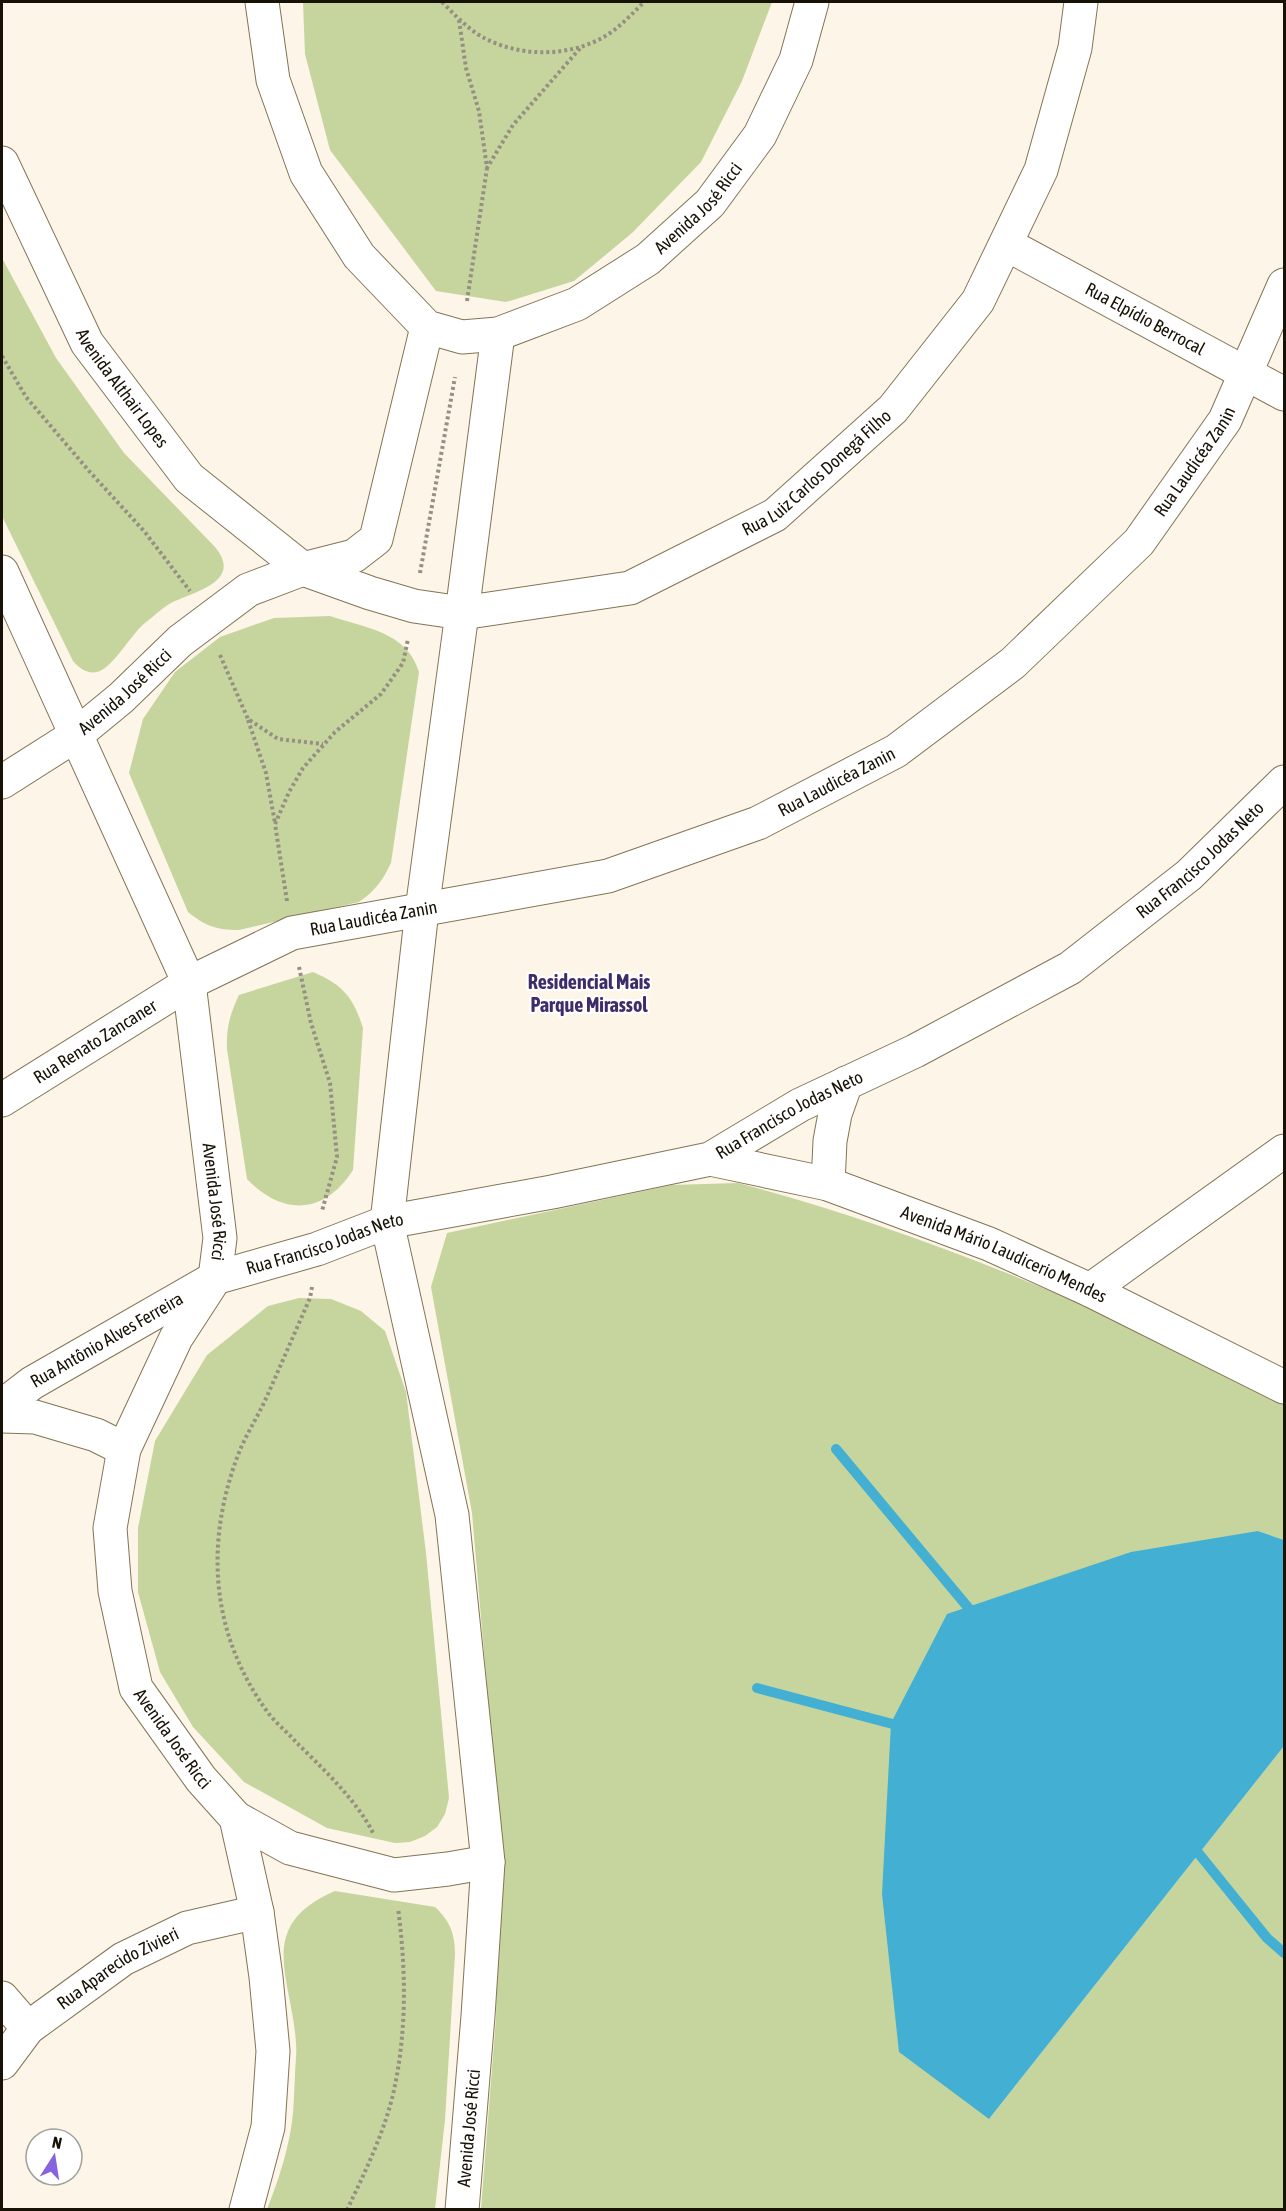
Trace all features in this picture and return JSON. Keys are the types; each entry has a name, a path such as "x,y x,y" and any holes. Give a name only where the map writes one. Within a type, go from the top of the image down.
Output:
{"street":[{"path":"262,2 273,80 306,173 359,256 427,327"},
{"name":"Avenida José Ricci","path":"246,2210 268,2127 273,2051 266,1977 256,1912 236,1818 201,1779 136,1688 115,1591 110,1528 124,1449 176,1338 215,1278 220,1238 189,983 76,735 121,698 180,640 248,590 303,569 354,556 376,539 427,327 462,337 498,334 577,304 648,260 710,203 760,135 796,60 812,2"},
{"name":"Rua Luiz Carlos Donegá Filho","path":"303,569 414,606 462,613 630,588 775,515 893,409 978,301 1041,170 1075,48 1081,2"},
{"name":"Avenida Althair Lopes","path":"2,163 87,343 189,478 303,569"},
{"name":"Rua Elpídio Berrocal","path":"1006,244 1284,394"},
{"name":"Rua Laudicéa Zanin","path":"189,983 292,933 608,876 758,823 896,751 1013,663 1139,542 1225,420 1284,285"},
{"name":"Avenida José Ricci","path":"462,2210 488,1862 452,1515 387,1222 422,910 498,334"},
{"path":"2,572 76,735 2,782"},
{"name":"Rua Francisco Jodas Neto","path":"215,1278 317,1249 387,1222 552,1192 710,1159 800,1106 915,1051 1070,968 1189,875 1284,782"},
{"name":"Rua Renato Zancaner","path":"2,1100 189,983"},
{"path":"828,1184 830,1141 835,1114 846,1083"},
{"path":"1090,1290 1284,1151"},
{"name":"Avenida Mário Laudicerio Mendes","path":"710,1159 828,1184 989,1244 1090,1290 1284,1386"},
{"name":"Rua Antônio Alves Ferreira","path":"2,1406 32,1383 215,1278"},
{"name":"Rua Antônio Alves Ferreira","path":"2,1416 35,1417 96,1435 124,1449"},
{"path":"236,1818 290,1848 394,1875 488,1862"},
{"name":"Rua Aparecido Zivieri","path":"2,2063 28,2028 123,1959 187,1928 256,1912"},
{"path":"2,1998 28,2028"}],"path":[{"path":"442,2 459,20 480,36 530,52 556,52 582,46 606,36 627,20 644,2"},
{"path":"275,824 303,768 335,732 381,694 403,663 462,337 487,168 479,111 466,68 459,20"},
{"path":"487,168 513,125 582,46"},
{"path":"2,356 26,397 88,471 151,539 190,591 206,621 248,719 266,773 292,933 310,1023 330,1083 337,1157 324,1199 310,1298 267,1396 238,1454 222,1510 216,1558 221,1611 240,1667 270,1715 322,1768 366,1820 394,1875 403,1950 404,2026 394,2091 378,2139 347,2210"},
{"path":"248,719 278,739 324,744"}],"green space":[{"path":"303,2 772,2 742,81 701,162 632,233 574,281 506,302 436,291 330,150 305,54"},
{"path":"2,258 56,358 124,453 215,547 222,559 223,569 220,577 202,590 171,603 161,610 140,628 116,658 97,672 84,670 73,661 2,516"},
{"path":"330,616 371,628 395,640 405,648 419,672 391,863 378,885 359,902 239,930 212,926 188,912 129,773 143,719 175,672 220,637 274,618"},
{"path":"313,972 346,993 363,1028 353,1170 342,1185 317,1202 303,1205 289,1204 275,1200 247,1179 227,1049 227,1034 239,995"},
{"path":"738,1183 869,1222 1039,1286 1158,1340 1284,1405 1284,1540 1258,1531 989,2119 1284,1746 1284,2209 481,2209 496,2018 499,1862 495,1779 472,1513 431,1287 447,1233 672,1185"},
{"path":"299,1298 331,1299 361,1311 385,1331 406,1392 426,1553 449,1798 445,1814 437,1827 425,1836 410,1842 395,1843 327,1828 244,1782 193,1727 160,1672 138,1592 138,1528 155,1441 207,1355 268,1306"},
{"path":"335,1891 435,1907 448,1923 453,1934 455,1954 445,2120 435,2209 267,2209 285,2155 293,2111 296,2048 285,1977 286,1938 294,1921 310,1905"}],"water":[{"path":"1258,1531 1284,1540 1284,1746 989,2119 899,2052 882,1894 891,1723 947,1614 1131,1552"}],"waterway":[{"path":"836,1449 976,1617"},
{"path":"757,1688 904,1727"},
{"path":"1191,1844 1267,1938 1284,1953"}],"district":[{"name":"Residencial Mais Parque Mirassol","path":"589,994"}]}
